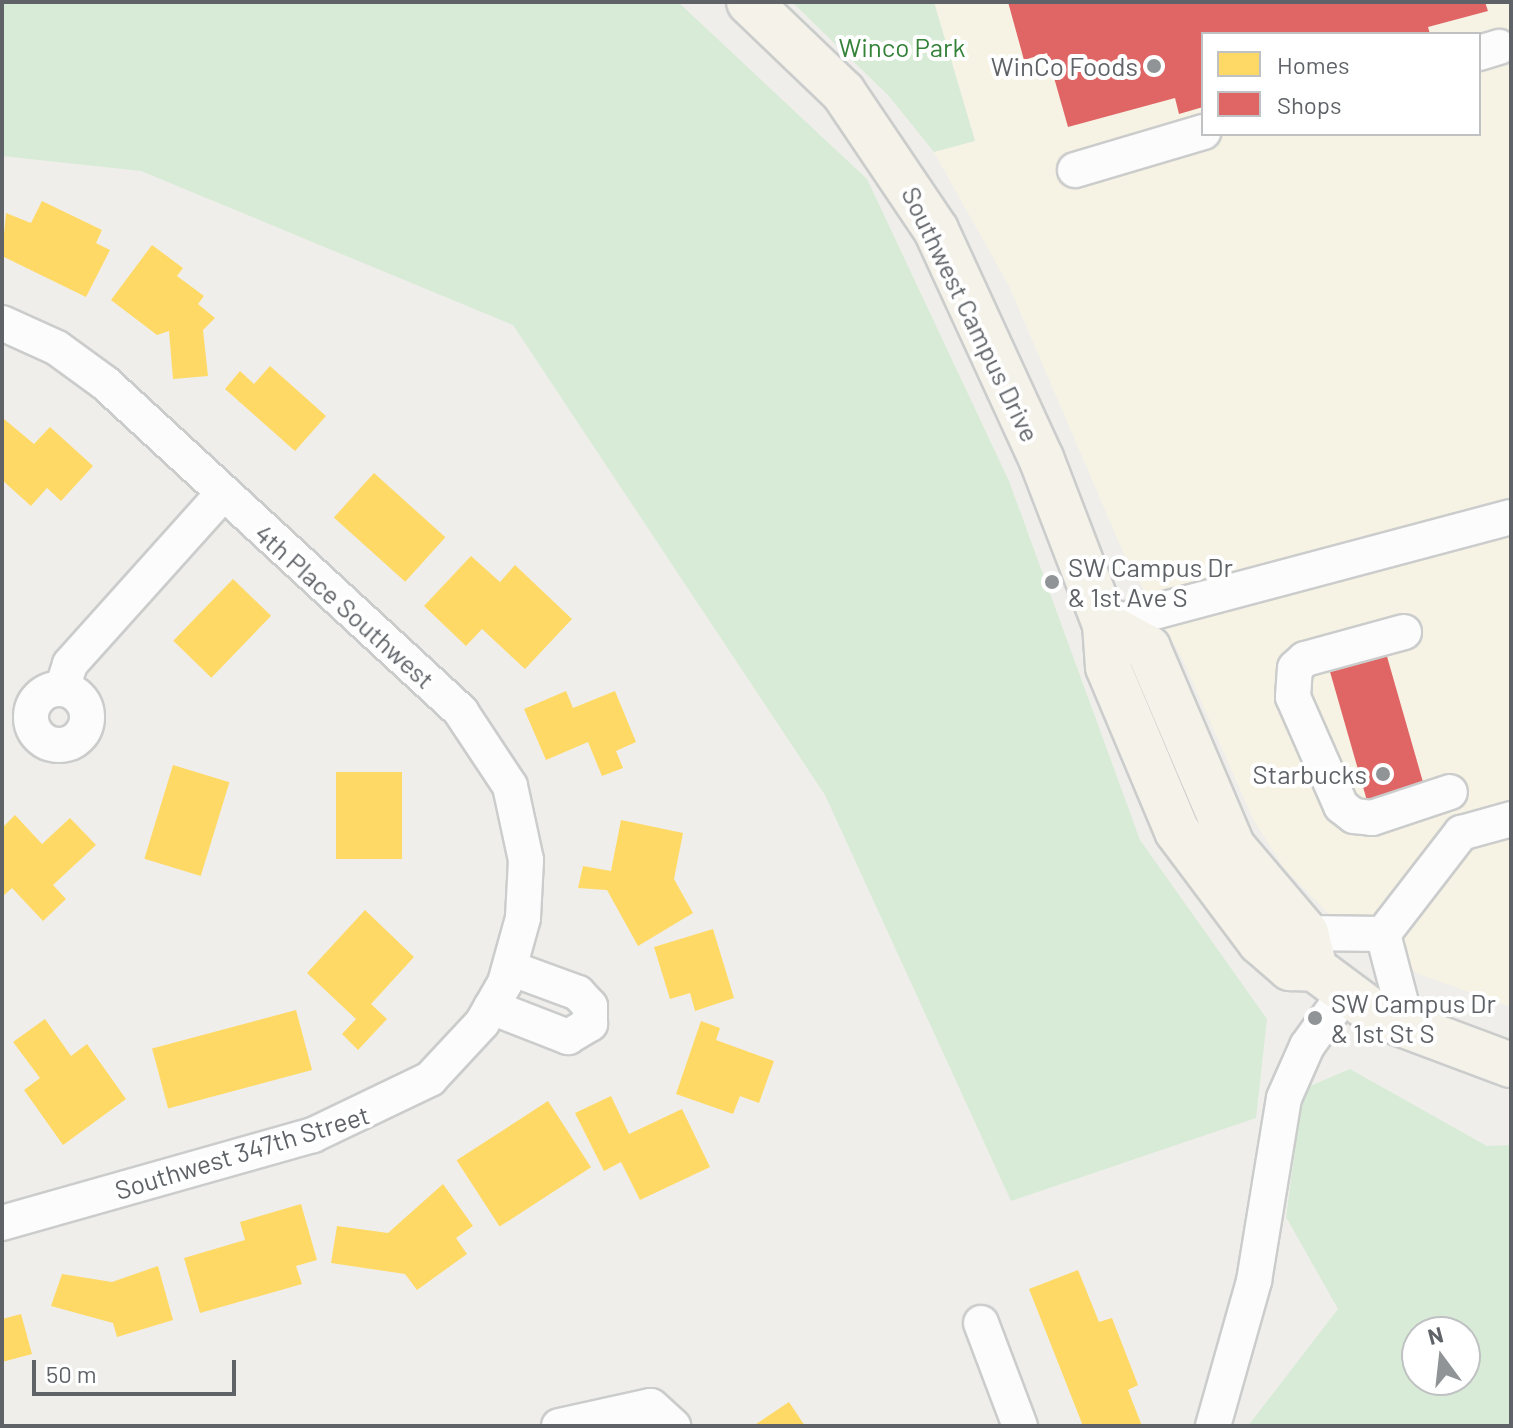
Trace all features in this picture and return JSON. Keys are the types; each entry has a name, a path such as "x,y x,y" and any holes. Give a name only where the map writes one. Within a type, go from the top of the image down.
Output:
{"main road":[{"name":"Southwest Campus Drive","path":"749,2 843,92 936,230 1041,458 1105,625 1108,667 1177,831 1260,942 1290,968 1321,966 1408,1029 1511,1065"}],"street":[{"path":"1075,170 1201,133"},
{"name":"4th Place Southwest","path":"2,323 57,348 105,383 221,496 429,680 496,758 515,801 526,860 502,986"},
{"path":"62,689 70,664 221,496"},
{"path":"1105,625 1511,517"},
{"path":"1404,632 1305,659 1295,668 1293,697 1341,806 1354,816 1372,818 1450,792"},
{"path":"1213,1426 1254,1281 1284,1098 1307,1046 1321,966 1383,934 1461,833 1511,819"},
{"path":"1383,934 1408,1029"},
{"name":"Southwest 347th Street","path":"2,1223 358,1119 430,1079 502,986"},
{"path":"981,1323 1020,1426"},
{"path":"559,1426 651,1406 673,1426"}],"shaded area":[{"path":"934,2 1511,2 1511,1007 1419,974 1327,912 1285,869 1254,821 1183,660 1123,552 1009,286 934,152 975,140"}],"green space":[{"path":"2,2 678,2 867,179 1009,481 1140,840 1267,1019 1256,1118 1011,1201 825,795 513,325 141,171 2,156"},
{"name":"Winco Park","path":"792,2 934,2 975,141 934,152 888,95"},
{"path":"1350,1069 1487,1146 1511,1145 1511,1426 1248,1426 1338,1309 1286,1217 1303,1089"}],"building: Homes":[{"path":"42,201 102,230 96,243 110,250 86,297 2,256 6,213 31,223"},
{"path":"152,245 183,268 177,276 204,296 198,304 215,318 203,330 208,376 173,379 169,331 157,335 111,300"},
{"path":"270,366 326,416 295,451 225,389 240,371 254,384"},
{"path":"4,419 34,444 50,427 93,466 61,501 47,488 31,506 2,480"},
{"path":"374,473 445,537 405,582 334,518"},
{"path":"471,556 500,582 515,565 572,619 525,669 482,629 466,646 424,606"},
{"path":"233,579 271,616 211,678 173,641"},
{"path":"566,691 573,708 615,691 636,742 616,751 623,768 602,776 588,742 546,760 524,709"},
{"path":"173,765 229,782 201,876 144,859"},
{"path":"336,772 402,772 402,859 336,859"},
{"path":"15,815 42,844 70,818 96,845 53,885 66,899 43,921 12,888 2,897 2,828"},
{"path":"621,820 683,833 674,879 693,913 638,946 607,890 578,888 583,866 611,871"},
{"path":"365,910 414,957 371,1004 387,1019 358,1050 342,1034 356,1019 307,973"},
{"path":"713,929 734,998 695,1011 690,993 670,999 654,947"},
{"path":"296,1010 312,1070 168,1108 152,1049"},
{"path":"45,1019 71,1056 87,1044 126,1099 63,1145 24,1090 40,1078 13,1042"},
{"path":"701,1021 720,1028 716,1040 774,1061 759,1103 740,1096 733,1114 676,1094"},
{"path":"611,1096 629,1134 682,1109 710,1167 640,1200 621,1162 604,1171 575,1113"},
{"path":"548,1101 591,1167 500,1227 457,1160"},
{"path":"443,1184 473,1226 456,1238 467,1254 417,1290 405,1274 331,1263 337,1226 388,1233"},
{"path":"301,1204 317,1260 296,1266 302,1284 200,1313 184,1258 245,1240 240,1222"},
{"path":"158,1266 173,1320 117,1337 113,1323 51,1306 62,1274 112,1282"},
{"path":"1078,1270 1099,1322 1112,1318 1138,1385 1128,1390 1142,1426 1083,1426 1029,1289"},
{"path":"21,1314 32,1354 2,1362 2,1319"},
{"path":"789,1402 805,1426 753,1426"}],"building: Shops":[{"name":"WinCo Foods","path":"1008,2 1485,2 1488,11 1428,27 1429,32 1201,32 1201,108 1179,114 1175,98 1068,127 1047,53 1024,60"},
{"path":"1386,653 1424,785 1367,801 1329,669"}],"place":[{"name":"WinCo Foods","path":"1154,66"},
{"name":"SW Campus Dr & 1st Ave S","path":"1052,582"},
{"name":"Starbucks","path":"1383,774"},
{"name":"SW Campus Dr & 1st St S","path":"1315,1018"}]}
